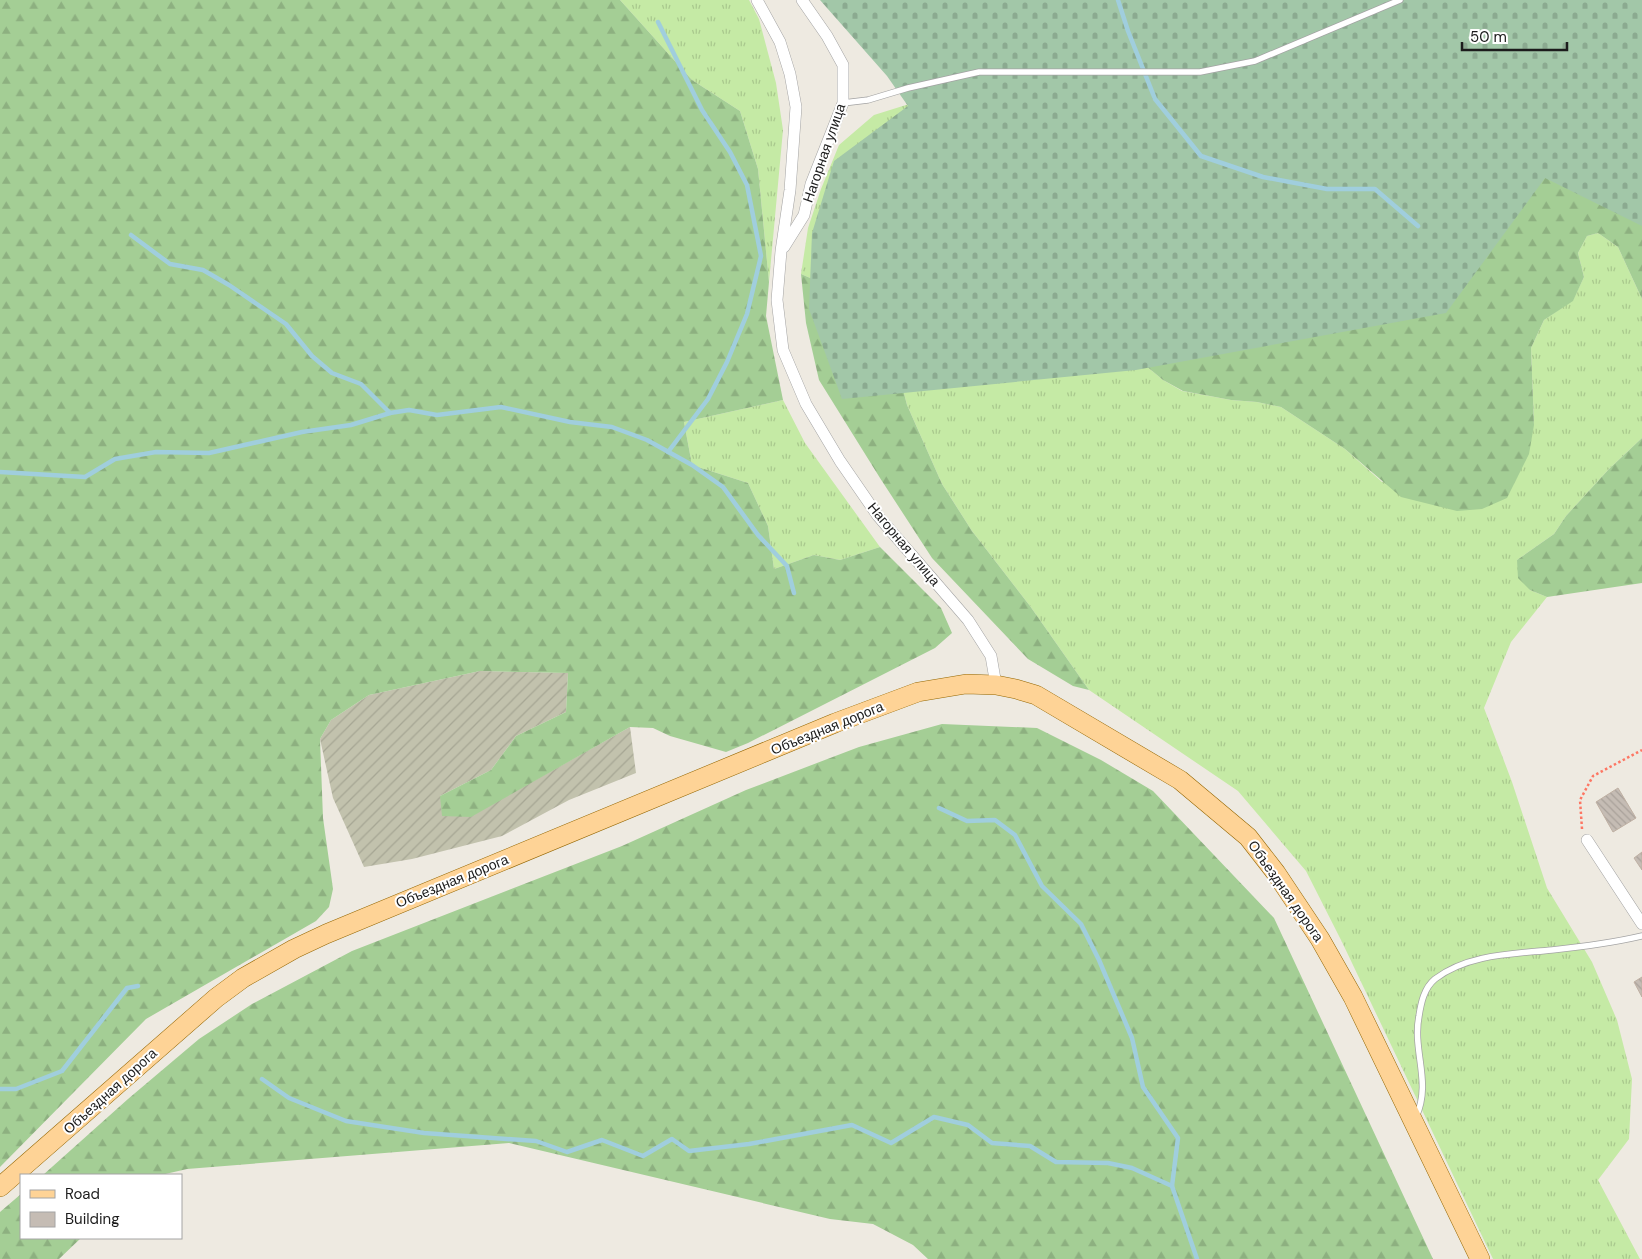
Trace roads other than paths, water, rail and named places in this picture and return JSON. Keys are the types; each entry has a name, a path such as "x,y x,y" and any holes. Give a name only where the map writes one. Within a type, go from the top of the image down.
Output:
{"main road":[{"name":"Объездная дорога","path":"0,1187 210,1004 243,978 294,949 358,920 835,723 918,692 966,684 996,685 1036,695 1138,754 1180,780 1248,837 1276,872 1320,939 1353,998 1480,1259"}],"street":[{"name":"Нагорная улица","path":"756,0 780,42 790,74 796,107 790,190 781,251 777,300 783,350 806,404 840,460 878,516 968,620 991,656 996,685"},
{"name":"Нагорная улица","path":"781,251 804,215 811,184 843,103 843,65 827,36 802,0"},
{"path":"1586,840 1642,924"}],"lane":[{"path":"843,103 868,100 908,88 979,72 1200,72 1256,61 1400,0"},
{"path":"1414,1122 1422,1105 1424,1084 1417,1026 1423,996 1434,980 1461,964 1488,957 1610,944 1642,936"}],"waterway":[{"path":"1118,0 1155,99 1201,156 1263,177 1327,189 1375,189 1418,226"},
{"path":"658,22 702,110 730,152 747,185 761,256 747,314 727,362 708,399 668,452"},
{"path":"131,235 170,264 203,270 229,285 286,324 312,356 332,373 361,384 390,413"},
{"path":"0,472 85,477 115,459 156,452 209,453 302,432 351,425 390,413 409,410 437,415 501,407 570,422 612,427 647,440 692,465 723,487 758,535 787,566 794,593"},
{"path":"939,808 967,821 995,820 1015,835 1042,886 1081,924 1099,960 1132,1038 1143,1087 1178,1138 1172,1186 1197,1259"},
{"path":"0,1089 16,1089 62,1071 127,988 138,986"},
{"path":"262,1079 289,1098 346,1121 424,1133 536,1141 567,1152 602,1140 643,1156 672,1139 689,1151 749,1144 852,1125 891,1143 934,1117 968,1125 992,1143 1030,1146 1056,1162 1108,1163 1132,1168 1172,1186"}]}
